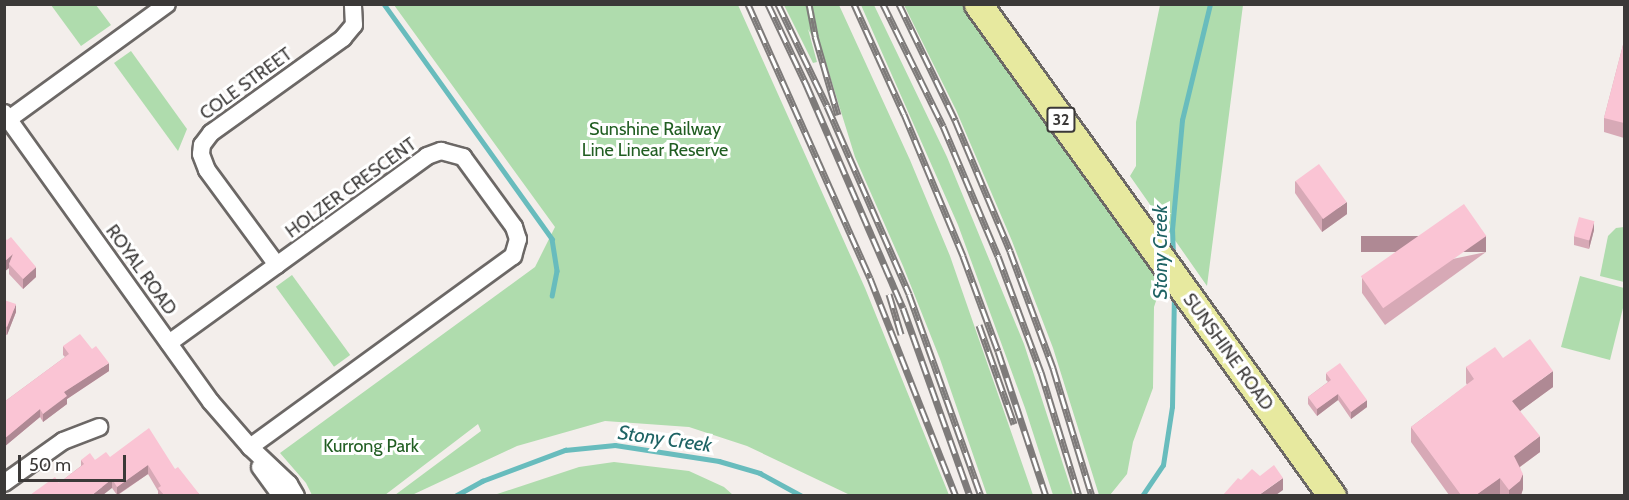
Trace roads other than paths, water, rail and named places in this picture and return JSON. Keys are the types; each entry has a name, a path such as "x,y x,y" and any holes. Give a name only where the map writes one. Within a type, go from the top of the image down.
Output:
{"main road":[{"name":"SUNSHINE ROAD","path":"978,4 1332,495"}],"street":[{"path":"7,116 167,4"},
{"name":"COLE STREET","path":"277,265 207,170 201,154 202,145 211,133 343,38 354,25 353,4"},
{"name":"ROYAL ROAD","path":"7,116 211,402 296,495"},
{"name":"HOLZER CRESCENT","path":"169,343 427,156 441,150 463,157 517,233 515,252 506,264 250,447"},
{"path":"4,483 63,441 99,427"},
{"name":"ROYAL ROAD","path":"250,447 262,471 281,495"}],"waterway":[{"path":"384,4 552,239 557,271 552,296"},
{"name":"Stony Creek","path":"1173,257 1172,230 1182,120 1210,4"},
{"name":"Stony Creek","path":"1142,496 1163,465 1172,407 1174,295"},
{"name":"Stony Creek","path":"455,496 482,481 565,450 615,445 719,461 760,473 802,496"}],"railway":[{"path":"748,4 870,278 956,496"},
{"path":"768,4 806,84 903,308 970,496"},
{"path":"778,4 827,106 909,294 981,496"},
{"path":"809,4 815,36 838,115"},
{"path":"854,4 904,114 963,256 998,351 1046,496"},
{"path":"883,4 943,126 998,256 1041,372 1079,496"},
{"path":"899,4 955,120 1010,251 1053,368 1092,496"},
{"path":"889,294 901,334"},
{"path":"979,325 1014,424"}],"park label":[{"name":"Sunshine Railway Line Linear Reserve","path":"655,140"},
{"name":"Kurrong Park","path":"371,446"}]}
